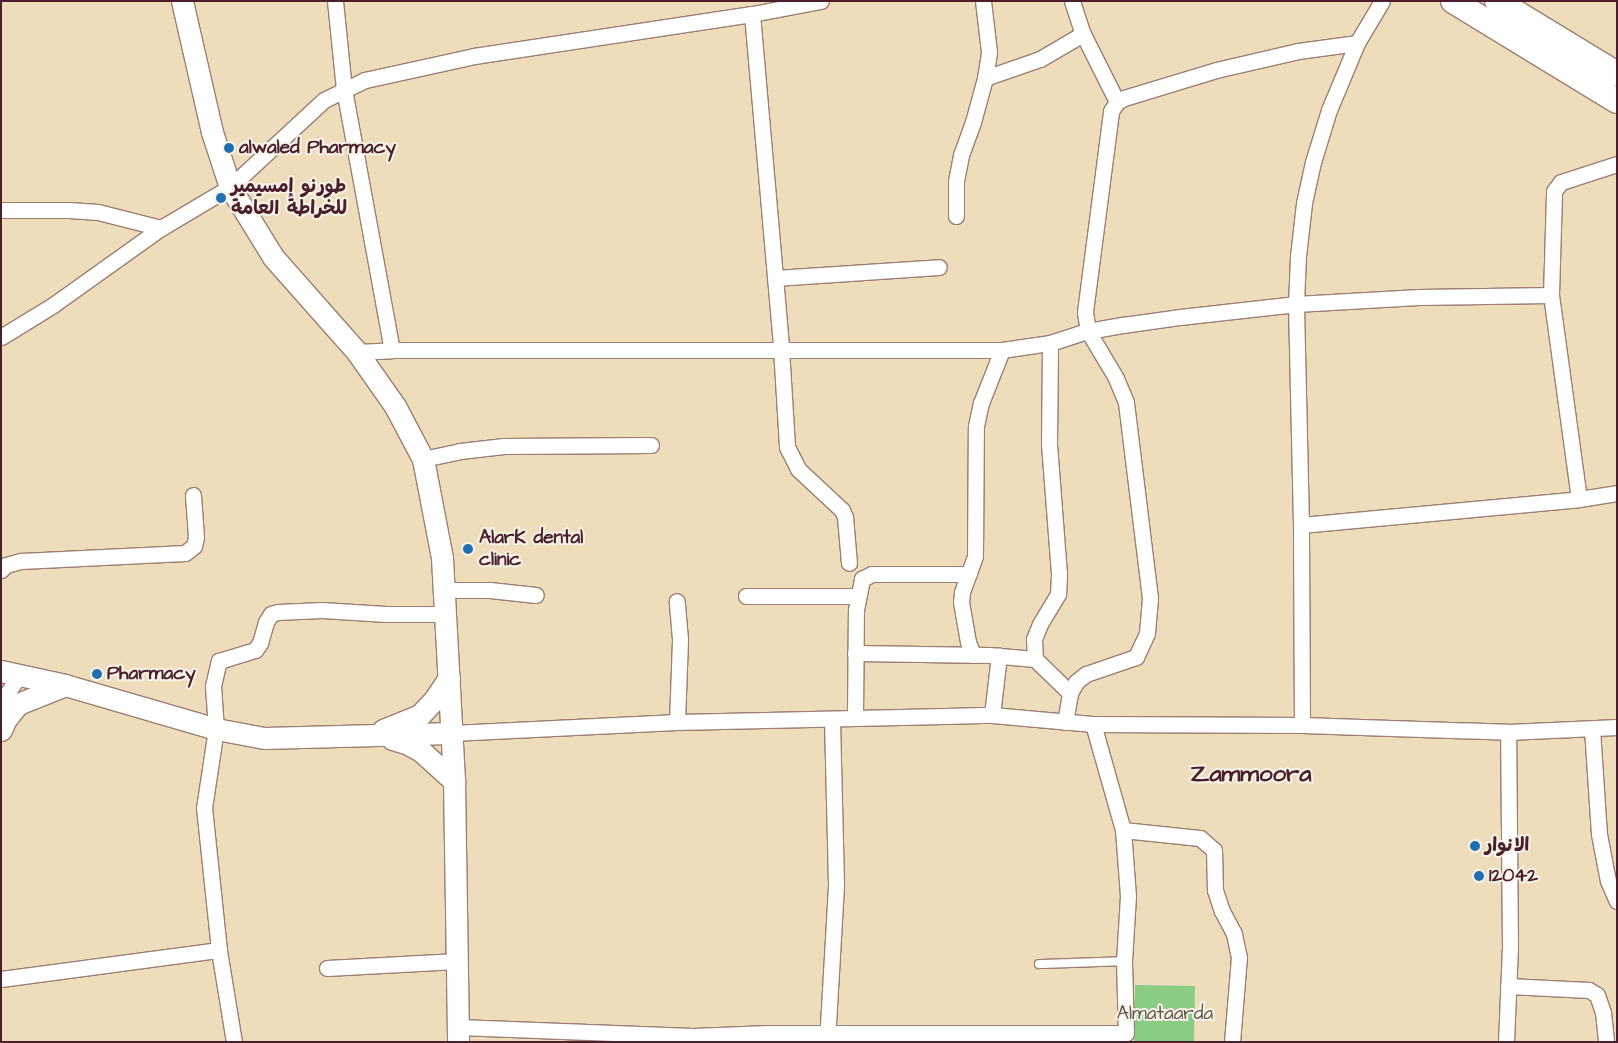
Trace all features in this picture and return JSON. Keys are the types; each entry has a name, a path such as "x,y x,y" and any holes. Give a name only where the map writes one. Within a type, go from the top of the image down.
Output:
{"main road":[{"path":"1453,1 1617,101"},
{"path":"1507,4 1617,74"}],"street":[{"path":"182,1 212,132 230,187 273,257 357,352 395,406 424,459 438,524 442,558 454,781 458,1034 693,1039 828,1037 1126,1038 1124,961 1128,896 1123,830 1093,724"},
{"path":"335,1 344,89 392,350"},
{"path":"1,337 53,305 161,228 230,187 305,115 324,100 365,80 408,68 474,56 752,14 821,1"},
{"path":"1072,1 1084,34 1117,102"},
{"path":"1302,725 1301,524 1296,304 1298,256 1304,202 1313,162 1329,110 1357,43 1382,1"},
{"path":"956,216 956,181 961,155 973,122 985,78 989,52 986,2"},
{"path":"752,14 781,348 787,446 798,469 842,510 845,517 849,563"},
{"path":"985,78 1040,59 1084,34"},
{"path":"1064,722 1070,693 1076,682 1086,674 1136,657 1148,633 1150,598 1126,402 1116,378 1088,331 1085,302 1111,112 1117,102 1133,95 1224,68 1298,51 1357,43"},
{"path":"1579,499 1551,294 1552,232 1556,186 1566,180 1617,164"},
{"path":"1,210 98,212 161,228"},
{"path":"775,278 939,267"},
{"path":"357,352 392,350 781,348 1002,350 1050,343 1088,331 1180,317 1296,304 1419,297 1551,294"},
{"path":"1050,343 1049,443 1059,574 1058,594 1040,624 1034,639 1036,658 1070,693"},
{"path":"973,655 968,642 961,602 962,592 975,556 976,426 981,403 1002,350"},
{"path":"424,459 460,451 504,446 651,445"},
{"path":"1301,524 1579,499 1617,493"},
{"path":"1,570 6,565 21,561 185,553 194,546 196,537 193,495"},
{"path":"855,718 855,653 858,596 862,579 872,574 970,574"},
{"path":"443,590 490,590 536,595"},
{"path":"746,596 858,596"},
{"path":"677,601 680,640 677,722"},
{"path":"234,1042 219,950 204,808 216,728 213,686 219,662 255,650 271,614 278,612 322,610 386,614 445,614"},
{"path":"855,653 999,655 1036,658"},
{"path":"992,715 999,655"},
{"path":"1,707 10,674 64,685 216,728 264,738 452,733 677,722 992,715 1093,724 1302,725 1508,732 1617,727"},
{"path":"372,736 420,714 434,700 449,678"},
{"path":"1,730 6,719 18,704 64,685"},
{"path":"828,1037 836,884 832,719"},
{"path":"1592,729 1599,834 1608,881 1617,901"},
{"path":"1506,1042 1508,986 1508,732"},
{"path":"372,736 406,743 421,751 454,781"},
{"path":"1123,830 1200,838 1214,850 1215,890 1222,911 1234,934 1239,957 1232,1042"},
{"path":"1,979 219,950"},
{"path":"326,968 457,961"},
{"path":"1508,986 1589,990 1596,995 1603,1012 1606,1042"}],"lane":[{"path":"1039,964 1124,961"}],"green space":[{"name":"Almataarda","path":"1135,985 1195,986 1194,1042 1134,1042"}],"place":[{"name":"alwaled Pharmacy","path":"229,148"},
{"name":"طورنو إمسيمير للخراطة العامة","path":"221,198"},
{"name":"AlarK dental clinic","path":"468,549"},
{"name":"Pharmacy","path":"97,674"},
{"name":"الانوار","path":"1475,846"},
{"name":"12042","path":"1479,876"}],"district":[{"name":"Zammoora","path":"1251,775"}]}
